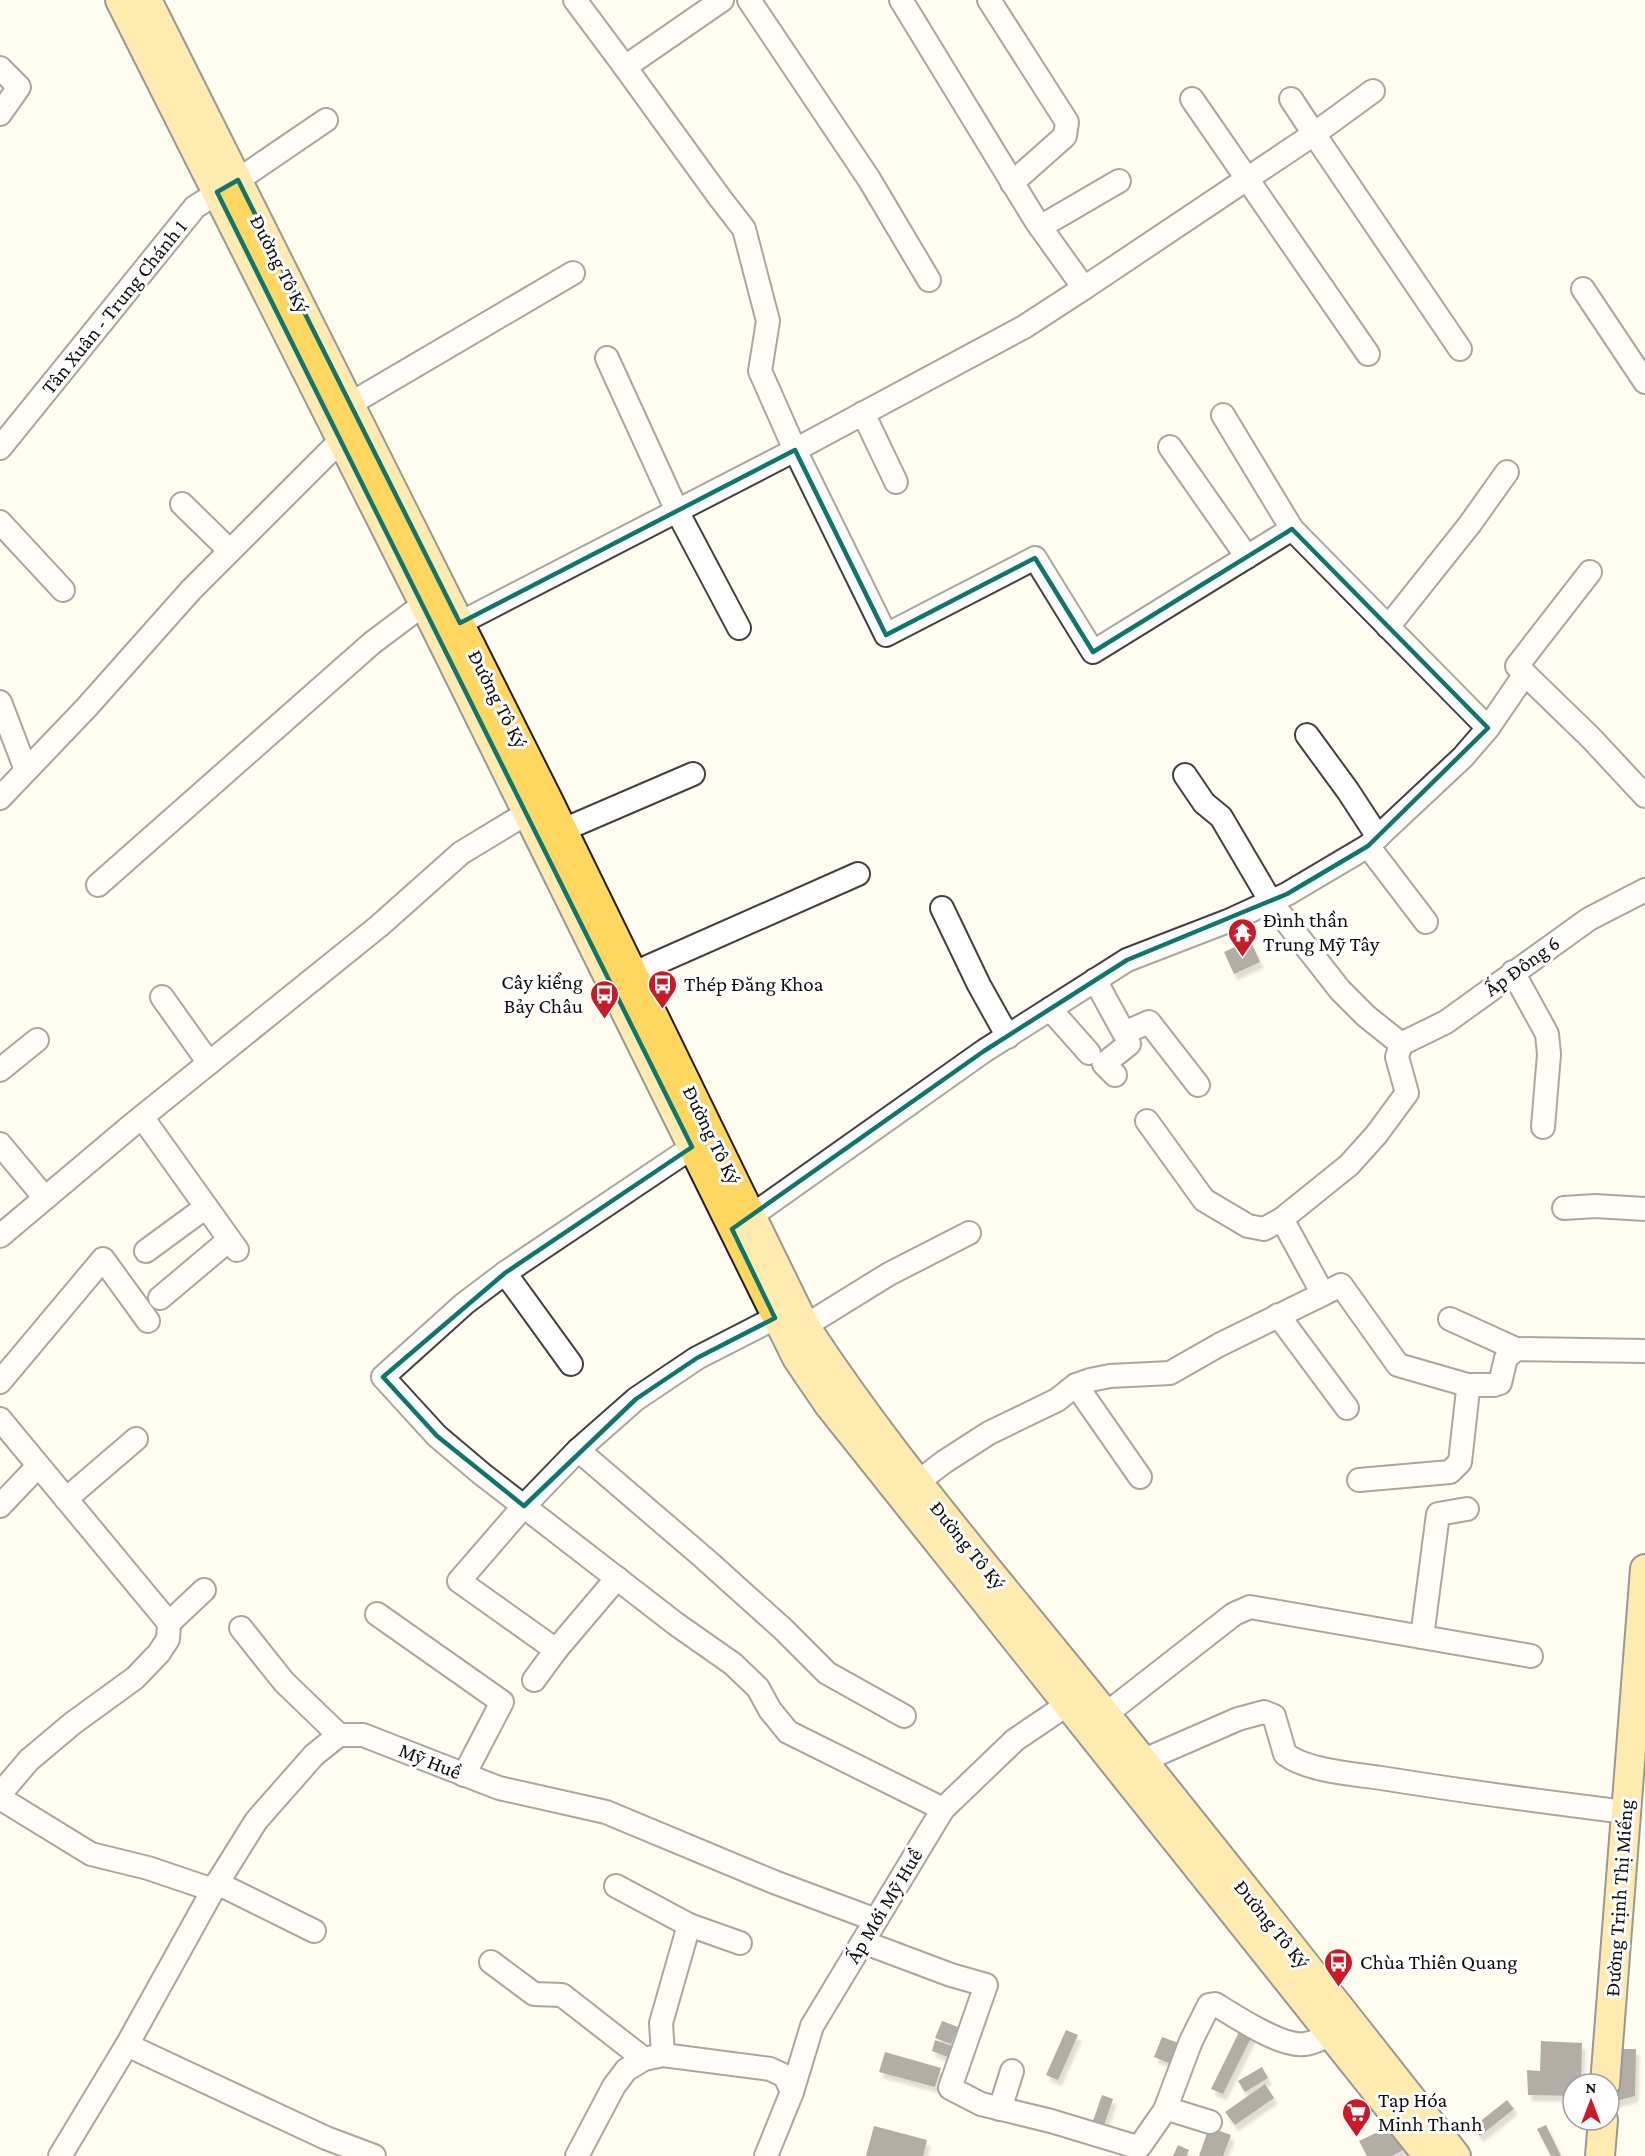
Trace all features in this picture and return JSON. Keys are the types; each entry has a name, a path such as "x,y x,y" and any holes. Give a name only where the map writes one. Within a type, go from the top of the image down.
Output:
{"main road":[{"name":"Đường Tô Ký","path":"120,0 350,404 634,973 702,1141"},
{"name":"Đường Tô Ký","path":"147,0 227,186 341,440 527,813 702,1141 742,1222 805,1326 843,1384 918,1482 1106,1714 1456,2156"},
{"name":"Đường Tô Ký","path":"742,1222 775,1318 796,1358 829,1405 1428,2156"},
{"name":"Đường Trịnh Thị Miếng","path":"1606,2072 1625,1812 1640,1692 1645,1569"},
{"path":"1600,2156 1602,2132"}],"street":[{"path":"575,0 744,229 768,321 760,371 795,450 886,635 1035,558 1094,652 1292,529"},
{"path":"625,67 722,0"},
{"path":"749,0 869,179 929,280"},
{"path":"901,0 1012,183 1084,288"},
{"path":"989,0 1067,122 1065,136 1012,183"},
{"path":"0,68 19,87 0,114"},
{"path":"460,623 795,450 1024,327 1314,134 1373,91"},
{"path":"1192,99 1368,354"},
{"path":"1291,99 1460,349"},
{"name":"Tân Xuân - Trung Chánh 1","path":"0,448 195,207 326,120"},
{"path":"1040,227 1119,181"},
{"path":"350,404 573,273"},
{"path":"1583,289 1645,382"},
{"path":"607,358 677,511 739,628"},
{"path":"863,413 896,482"},
{"path":"1223,415 1292,529 1488,728"},
{"path":"0,798 87,707 191,590 341,440"},
{"path":"1170,447 1247,556"},
{"path":"1388,627 1470,524 1507,472"},
{"path":"182,504 230,550"},
{"path":"0,522 63,590"},
{"path":"1590,572 1517,666 1591,738 1645,796"},
{"path":"98,885 372,643 424,604"},
{"path":"742,1222 1008,1037 1127,960 1271,902 1373,841 1463,757 1488,728 1525,674"},
{"path":"0,702 26,770"},
{"path":"1307,735 1348,791 1373,841 1426,922"},
{"path":"563,830 693,774"},
{"path":"1147,1121 1204,1200 1248,1226 1264,1229 1282,1219 1349,1165 1376,1135 1407,1093 1397,1057 1401,1044 1366,1016 1340,990 1271,902 1221,817 1204,803 1185,775"},
{"path":"0,1236 142,1117 379,926 461,854 527,813"},
{"path":"634,973 858,874"},
{"name":"Ấp Đông 6","path":"1401,1044 1446,1022 1589,919 1645,891"},
{"path":"942,908 979,985 1008,1037"},
{"path":"1513,972 1547,1034 1549,1054 1543,1127"},
{"path":"1095,980 1131,1044"},
{"path":"162,998 209,1063"},
{"path":"1050,1009 1089,1053"},
{"path":"1115,1075 1104,1064 1131,1044 1149,1022 1198,1085"},
{"path":"0,1070 37,1041"},
{"path":"142,1117 233,1245 160,1298"},
{"path":"702,1141 505,1273 465,1304 383,1377 437,1436 482,1474 733,1664 758,1688 770,1710 788,1732 943,1809"},
{"path":"0,1144 45,1198"},
{"path":"1564,1208 1595,1206 1645,1209"},
{"path":"146,1251 206,1207"},
{"path":"1282,1219 1332,1289 1398,1365 1471,1386 1500,1383 1506,1358 1516,1349"},
{"path":"805,1326 889,1274 969,1233"},
{"path":"0,1382 103,1259 147,1321"},
{"path":"505,1273 571,1364"},
{"path":"918,1482 989,1433 1057,1400 1076,1385 1110,1376 1170,1373 1219,1345 1332,1289"},
{"path":"1278,1315 1347,1408"},
{"path":"556,1650 459,1581 524,1506 578,1450 636,1399 697,1358 775,1318"},
{"path":"1450,1319 1516,1349 1645,1351"},
{"path":"1076,1385 1140,1477"},
{"path":"1359,1480 1450,1472 1455,1469 1460,1462 1468,1390 1471,1386"},
{"path":"0,1419 169,1623"},
{"path":"66,1499 136,1439"},
{"path":"578,1450 704,1558 783,1629 827,1673 904,1716"},
{"path":"0,1506 38,1466"},
{"path":"1422,1637 1438,1514 1467,1509"},
{"path":"534,1680 556,1650 617,1578"},
{"path":"204,1590 169,1623 168,1640 135,1678 73,1723 29,1760 0,1796 91,1854 215,1886 314,1931"},
{"path":"1106,1714 1234,1614 1250,1607 1531,1656"},
{"path":"377,1614 502,1702 464,1775"},
{"path":"60,2156 127,2045 215,1886 256,1821 314,1755 339,1735 284,1682 242,1628"},
{"name":"Ấp Mới Mỹ Huề","path":"766,2156 792,2092 812,2026 943,1809 1015,1740 1068,1704"},
{"path":"1142,1761 1238,1719 1264,1712 1274,1716 1285,1754 1290,1758 1324,1769 1463,1791 1625,1812"},
{"name":"Mỹ Huề","path":"339,1735 363,1735 499,1788 606,1812 774,1882 876,1920"},
{"path":"616,1886 689,1925 740,1943"},
{"path":"653,2057 689,1925"},
{"path":"863,1942 951,1975 986,1985 950,2088 981,2104 1051,2121 1137,2147 1165,2110 1206,2007 1215,2004 1262,2032 1290,2043 1302,2045 1331,2034"},
{"path":"491,1962 534,1994 562,1995 653,2057 770,2069 785,2076 792,2092"},
{"path":"127,2045 326,2138 374,2156"},
{"path":"577,2156 614,2086 626,2070 653,2057"},
{"path":"1000,2109 1012,2071"},
{"path":"1165,2110 1172,2109 1210,2122"}],"highlighted area":[{"path":"238,180 460,623 795,450 886,635 1035,558 1093,652 1292,529 1488,728 1368,846 1287,894 1127,960 984,1051 732,1229 775,1318 697,1358 636,1399 524,1506 437,1436 383,1377 505,1273 692,1147 217,192"}],"building":[{"name":"Đình thần Trung Mỹ Tây","path":"1250,940 1260,962 1234,974 1224,952"},
{"path":"942,2021 958,2027 951,2044 935,2038"},
{"path":"1243,2024 1255,2030 1223,2094 1211,2089"},
{"path":"1066,2030 1078,2035 1058,2080 1046,2075"},
{"path":"1162,2037 1184,2045 1176,2066 1154,2057"},
{"path":"935,2040 952,2046 948,2057 932,2051"},
{"path":"1541,2041 1582,2043 1581,2072 1561,2072 1561,2096 1528,2095 1527,2070 1540,2071"},
{"path":"1611,2049 1636,2049 1635,2096 1621,2100 1621,2072 1610,2072"},
{"path":"885,2052 941,2068 935,2087 879,2072"},
{"path":"1262,2067 1268,2078 1245,2092 1238,2081"},
{"path":"1265,2084 1274,2098 1235,2125 1225,2112"},
{"path":"1102,2095 1113,2099 1104,2125 1093,2121"},
{"path":"1507,2100 1514,2109 1480,2136 1473,2127"},
{"path":"1393,2125 1405,2149 1392,2156 1367,2156 1359,2141"},
{"path":"1546,2125 1561,2156 1551,2156 1537,2129"},
{"path":"874,2126 927,2140 923,2156 866,2156"},
{"path":"1209,2127 1231,2135 1223,2156 1199,2156"},
{"path":"1178,2145 1189,2150 1186,2156 1173,2156"}],"place":[{"name":"Đình thần Trung Mỹ Tây","path":"1242,958"},
{"name":"Thép Đăng Khoa","path":"663,1010"},
{"name":"Cây kiểng Bảy Châu","path":"604,1020"},
{"name":"Chùa Thiên Quang","path":"1339,1988"},
{"name":"Tạp Hóa Minh Thanh","path":"1357,2138"}]}
